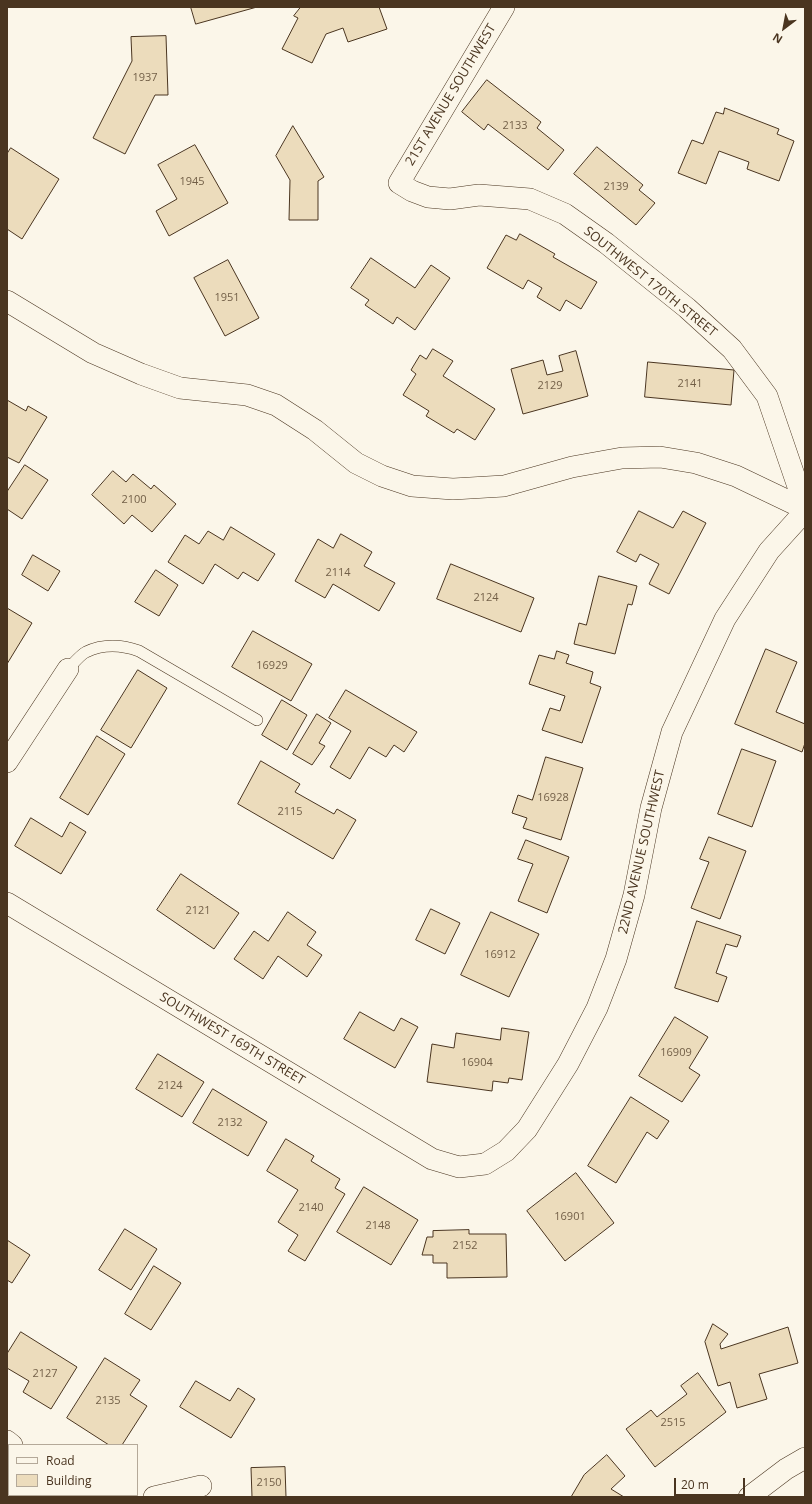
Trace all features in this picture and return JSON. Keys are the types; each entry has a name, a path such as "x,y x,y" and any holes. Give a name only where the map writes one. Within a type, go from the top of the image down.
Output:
{"street":[{"name":"21ST AVENUE SOUTHWEST","path":"399,183 504,7"},
{"name":"SOUTHWEST 170TH STREET","path":"399,183 412,191 428,197 450,199 479,194 530,199 566,214 606,243 687,308 732,349 767,396 801,481 805,509"},
{"path":"7,301 94,353 141,374 180,388 247,395 276,405 315,430 356,463 382,476 412,486 453,489 504,486 572,467 622,458 660,457 696,463 736,476 805,509"},
{"name":"22ND AVENUE SOUTHWEST","path":"459,1167 485,1164 506,1151 527,1129 568,1064 597,1008 616,960 634,895 650,808 672,732 725,619 769,551 805,509"},
{"path":"7,762 68,669"},
{"name":"SOUTHWEST 169TH STREET","path":"7,903 432,1159 459,1167"},
{"path":"749,1497 786,1469 805,1458"},
{"path":"154,1497 200,1486"}],"lane":[{"path":"68,669 85,652 113,646 126,647 139,651 257,720"}],"building":[{"path":"191,7 257,7 196,24"},
{"path":"301,7 379,7 387,29 348,42 343,28 326,34 312,63 282,49 298,18 294,16"},
{"path":"166,36 168,95 155,95 125,154 93,138 132,61 131,37"},
{"path":"487,80 541,122 537,128 564,150 548,170 488,124 484,130 462,112"},
{"path":"725,108 779,129 777,134 794,141 779,181 747,169 749,162 719,151 706,184 678,173 692,140 703,144 716,112 723,114"},
{"path":"293,126 324,177 318,181 318,220 289,220 290,180 276,156"},
{"path":"195,145 228,203 169,236 156,211 177,199 158,165"},
{"path":"597,147 643,185 639,190 655,203 636,225 574,174"},
{"path":"11,148 59,179 22,239 7,229 7,154"},
{"path":"520,234 555,254 553,257 597,282 581,309 566,300 560,311 537,297 542,288 528,280 523,289 487,268 506,235 516,240"},
{"path":"371,258 415,288 431,265 450,278 415,330 397,317 393,324 365,305 369,300 351,288"},
{"path":"228,260 259,318 225,336 194,278"},
{"path":"433,349 453,361 443,376 495,409 475,440 457,429 454,433 426,416 429,411 403,395 416,374 411,370 420,355 426,359"},
{"path":"576,351 588,396 523,414 511,369 543,360 547,375 563,371 559,356"},
{"path":"648,362 734,370 731,405 645,397"},
{"path":"7,400 26,411 28,406 47,417 19,463 7,457"},
{"path":"25,465 48,480 22,519 7,509 7,492"},
{"path":"113,471 126,482 133,474 151,489 154,485 176,504 152,532 132,515 124,524 92,495"},
{"path":"639,511 673,528 683,511 706,523 669,594 649,584 659,564 640,554 636,562 617,552"},
{"path":"231,527 275,554 258,581 243,572 238,579 215,564 203,584 168,562 185,535 199,544 208,531 223,540"},
{"path":"341,534 372,552 364,566 395,583 379,611 333,584 325,598 295,581 318,539 333,548"},
{"path":"33,555 60,571 48,591 22,575"},
{"path":"451,564 534,598 521,632 437,599"},
{"path":"156,570 178,585 159,616 135,602"},
{"path":"599,576 637,586 632,605 628,604 615,654 574,644 579,623 586,625"},
{"path":"7,608 32,623 7,664"},
{"path":"253,631 312,664 291,701 232,667"},
{"path":"766,649 797,662 776,712 805,724 805,743 802,752 735,724"},
{"path":"557,651 569,655 566,663 593,672 590,683 601,687 582,743 542,730 550,708 560,711 565,696 529,684 539,655 554,659"},
{"path":"138,670 167,688 131,748 101,730"},
{"path":"346,690 417,732 404,752 394,745 386,757 369,747 350,779 330,767 351,731 329,718"},
{"path":"282,700 307,715 287,750 262,735"},
{"path":"317,714 331,723 319,743 325,746 312,765 293,754"},
{"path":"97,736 125,754 88,815 60,798"},
{"path":"742,749 776,761 752,827 718,814"},
{"path":"546,757 583,768 561,840 523,828 527,818 512,813 518,795 532,800"},
{"path":"261,761 300,784 295,792 334,814 337,809 356,820 333,859 238,804"},
{"path":"31,818 62,837 70,822 86,832 61,874 15,846"},
{"path":"709,837 746,851 720,919 691,908 709,862 700,859"},
{"path":"526,840 569,857 547,913 518,901 533,864 518,859"},
{"path":"181,874 239,913 214,949 157,910"},
{"path":"431,909 460,923 445,954 416,940"},
{"path":"288,912 316,932 307,945 322,955 307,977 278,956 263,979 234,959 254,931 268,941"},
{"path":"491,912 539,934 509,997 461,975"},
{"path":"697,921 741,936 737,947 726,944 716,973 727,977 718,1002 675,988"},
{"path":"360,1012 394,1031 401,1018 418,1027 395,1068 344,1039"},
{"path":"675,1017 708,1037 689,1068 700,1075 682,1102 639,1076"},
{"path":"502,1028 529,1032 522,1080 509,1078 508,1083 493,1081 492,1091 427,1082 432,1044 454,1048 456,1033 500,1040"},
{"path":"158,1054 204,1082 182,1117 136,1089"},
{"path":"213,1089 267,1122 248,1156 193,1123"},
{"path":"631,1097 669,1121 657,1139 647,1132 616,1183 588,1166"},
{"path":"286,1139 314,1156 311,1161 340,1179 335,1188 345,1194 305,1261 288,1251 298,1235 278,1222 298,1190 267,1171"},
{"path":"576,1173 614,1223 565,1261 527,1211"},
{"path":"364,1187 418,1220 391,1265 337,1232"},
{"path":"125,1229 157,1249 131,1290 99,1270"},
{"path":"469,1230 469,1234 506,1234 507,1277 447,1278 447,1263 433,1263 433,1255 422,1255 427,1237 433,1237 433,1231"},
{"path":"7,1240 30,1255 12,1283 7,1280"},
{"path":"154,1266 181,1283 151,1330 125,1314"},
{"path":"713,1324 728,1334 720,1344 721,1349 788,1327 798,1363 759,1374 767,1399 737,1408 730,1382 718,1386 705,1342"},
{"path":"21,1332 77,1367 51,1409 23,1392 29,1381 7,1368 7,1354"},
{"path":"105,1358 140,1380 130,1395 147,1406 123,1444 107,1444 67,1418"},
{"path":"698,1373 726,1412 655,1467 626,1429 651,1410 657,1417 687,1394 681,1386"},
{"path":"196,1381 230,1401 238,1388 255,1399 231,1438 180,1407"},
{"path":"607,1455 625,1476 611,1489 624,1497 571,1497 584,1475"},
{"path":"285,1467 286,1497 252,1497 251,1468"}]}
